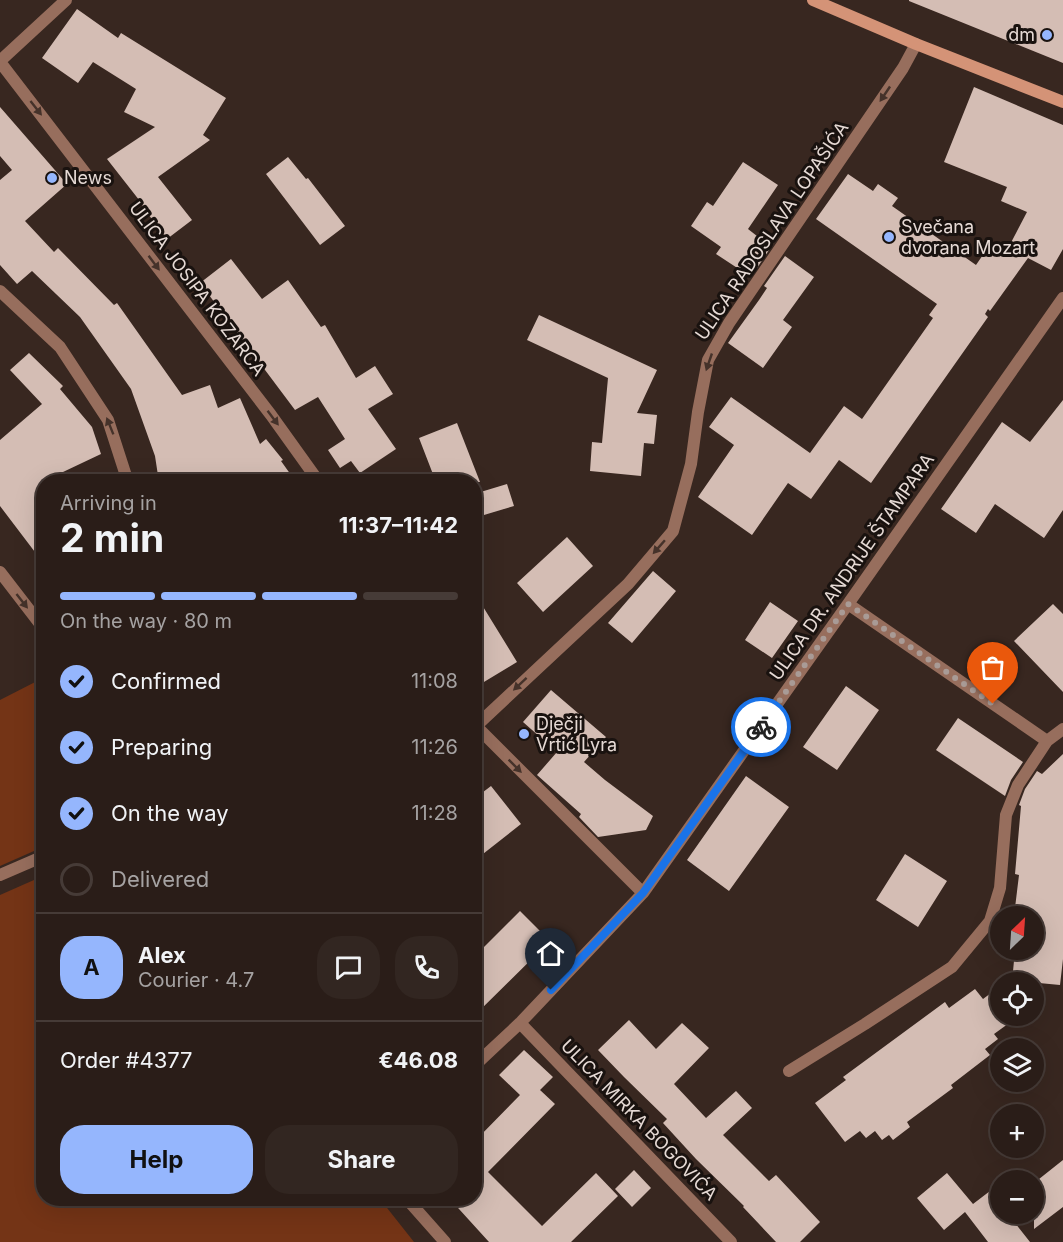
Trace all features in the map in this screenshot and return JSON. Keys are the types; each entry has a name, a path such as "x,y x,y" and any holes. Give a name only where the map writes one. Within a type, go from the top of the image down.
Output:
{"main road":[{"path":"813,0 916,44 1063,102"}],"street":[{"path":"0,62 64,1"},
{"name":"ULICA RADOSLAVA LOPAŠIĆA","path":"482,719 628,584 673,531 691,464 708,360 729,323 903,68 916,44"},
{"name":"ULICA JOSIPA KOZARCA","path":"0,62 314,474"},
{"path":"0,291 60,347 108,420 125,474"},
{"name":"ULICA DR. ANDRIJE ŠTAMPARA","path":"482,1059 520,1023 643,893 1063,298"},
{"path":"0,572 36,619"},
{"path":"848,604 1047,741"},
{"path":"789,1071 952,967 990,921 1000,888 1006,815 1017,785 1047,741 1063,729"},
{"path":"482,732 643,893"},
{"path":"0,874 36,859"},
{"name":"ULICA MIRKA BOGOVIĆA","path":"520,1023 731,1242"},
{"path":"413,1206 445,1242"}],"shaded area":[{"path":"36,682 36,850 0,866 0,700"},
{"path":"36,879 36,1206 386,1206 414,1242 0,1242 0,895"}],"building":[{"path":"1063,0 1063,63 909,1"},
{"path":"77,9 118,38 121,33 226,98 203,135 210,140 158,177 192,220 167,239 107,159 155,127 124,112 136,89 93,62 78,83 42,58"},
{"path":"974,87 1063,125 1063,249 1051,270 1028,258 990,311 988,309 985,314 988,317 871,483 839,460 811,499 788,483 752,535 698,497 734,445 709,427 731,397 810,453 844,406 862,419 933,318 929,315 937,304 816,219 848,174 873,191 878,184 898,198 892,206 976,265 989,246 1004,256 1027,212 1001,201 1007,187 944,162"},
{"path":"0,107 67,184 25,221 54,252 58,248 114,305 117,303 182,395 210,385 218,408 240,398 260,444 266,439 283,460 281,461 290,474 158,474 155,456 131,389 80,317 32,271 17,284 0,265 0,180 12,170 0,156"},
{"path":"288,157 306,179 308,178 345,226 320,245 266,174"},
{"path":"743,162 778,185 748,229 771,247 751,277 716,254 721,247 691,226 707,202 713,206"},
{"path":"785,256 814,277 783,320 792,327 763,368 728,343 767,288 764,286"},
{"path":"231,259 262,299 288,280 321,327 325,325 356,378 375,366 393,394 368,409 396,449 360,473 351,461 340,468 328,450 345,439 318,397 295,410 200,283"},
{"path":"539,315 657,370 637,413 657,415 654,444 644,443 641,476 590,471 592,442 602,443 608,378 527,340"},
{"path":"29,353 63,386 60,389 92,427 101,454 59,474 36,474 36,553 0,506 0,440 42,404 10,370"},
{"path":"1063,400 1063,510 1044,538 995,504 976,533 941,509 1002,422 1030,442"},
{"path":"457,423 477,474 433,474 419,438"},
{"path":"507,484 514,506 482,516 482,492"},
{"path":"567,537 593,566 543,612 517,583"},
{"path":"653,571 676,591 632,643 608,623"},
{"path":"770,602 798,621 772,658 745,640"},
{"path":"1053,604 1063,614 1063,692 1014,641"},
{"path":"482,605 517,662 482,683"},
{"path":"846,686 879,710 837,770 803,747"},
{"path":"551,690 606,737 584,762 653,816 646,830 598,837 579,817 581,814 537,775 557,752 523,722"},
{"path":"958,718 1023,762 1011,780 1005,796 936,750"},
{"path":"1063,754 1063,959 1060,985 1044,983 1044,972 1013,972 1014,960 1044,960 1044,906 1015,906 1019,875 1015,874 1021,806 1019,805 1025,789 1037,771 1042,774"},
{"path":"746,776 789,807 729,891 687,860"},
{"path":"491,786 521,824 482,855 482,793"},
{"path":"905,854 947,881 918,927 876,900"},
{"path":"520,911 550,941 482,1008 482,949"},
{"path":"975,989 983,999 990,994 990,1026 1005,1026 994,1034 997,1038 990,1038 990,1045 985,1049 990,1055 951,1085 953,1088 907,1122 910,1127 893,1140 889,1135 882,1140 875,1131 866,1138 860,1131 845,1142 815,1103 846,1080 843,1077 945,1002 949,1008"},
{"path":"629,1020 656,1049 682,1023 709,1048 674,1084 706,1118 736,1091 752,1108 723,1135 769,1181 776,1175 820,1222 800,1242 776,1242 663,1123 667,1119 598,1050"},
{"path":"524,1050 553,1077 540,1090 555,1104 488,1172 542,1226 596,1173 618,1196 571,1242 489,1242 456,1206 482,1206 482,1134 520,1095 499,1075"},
{"path":"1063,1160 1063,1207 1044,1221 1044,1175"},
{"path":"634,1170 651,1188 632,1207 615,1189"},
{"path":"947,1173 973,1204 990,1191 990,1224 1016,1224 1030,1242 988,1242 965,1212 944,1230 917,1198"}],"way so far":[{"path":"761,727 848,604 993,704"}],"place":[{"name":"dm","path":"1047,35"},
{"name":"News","path":"52,178"},
{"name":"Svečana dvorana Mozart","path":"889,237"},
{"name":"Dječji Vrtić Lyra","path":"524,734"}],"route":[{"path":"551,990 643,893 761,727"}]}
